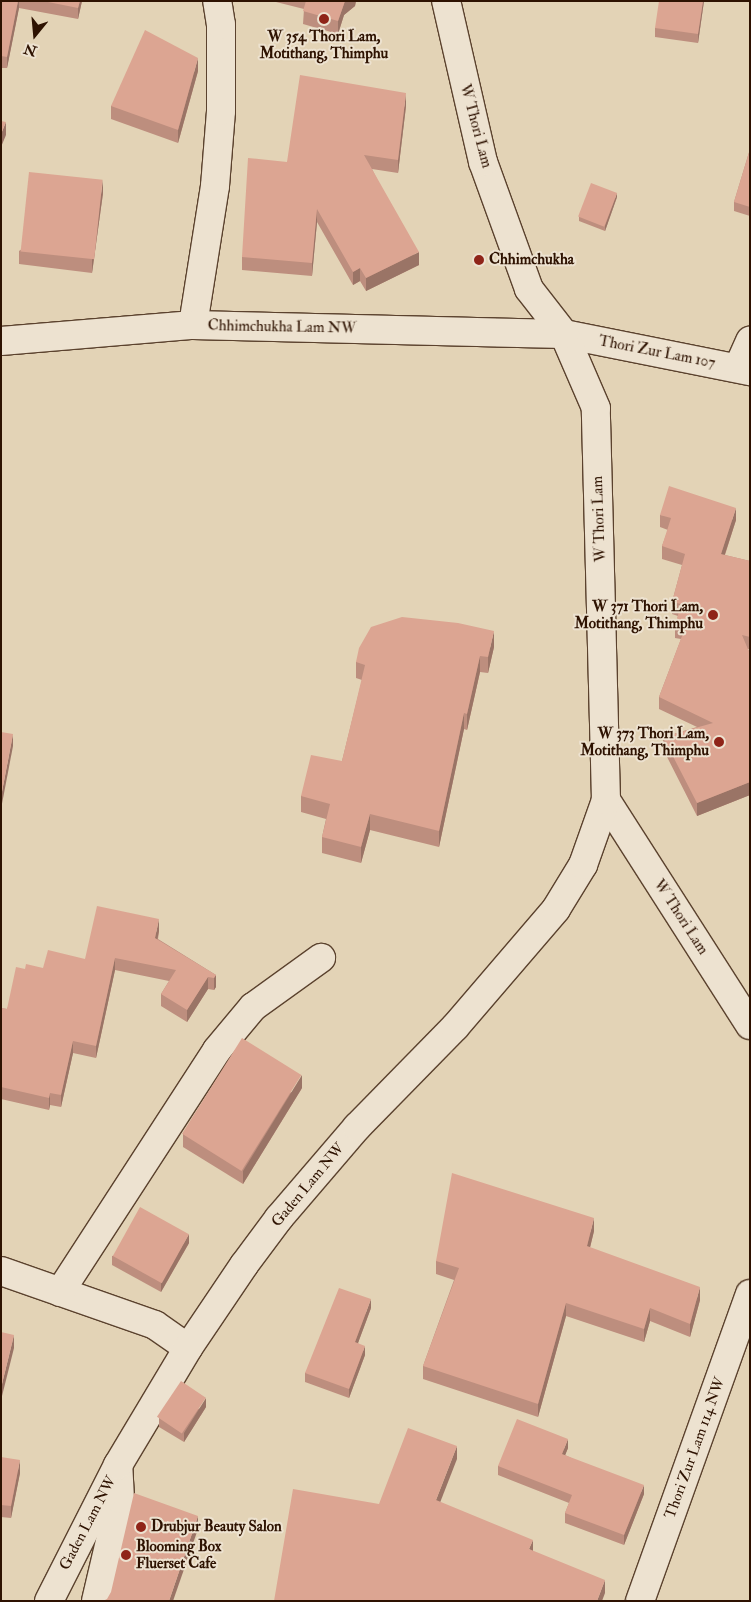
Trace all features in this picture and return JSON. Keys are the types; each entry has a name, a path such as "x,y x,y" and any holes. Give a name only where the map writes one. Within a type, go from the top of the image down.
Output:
{"street":[{"path":"193,325 215,186 221,111 221,25 217,1"},
{"name":"W Thori Lam","path":"446,1 484,162 529,289 564,334 596,408 606,800 750,1025"},
{"name":"Chhimchukha Lam NW","path":"1,341 193,325 564,334"},
{"name":"Thori Zur Lam 107","path":"564,334 744,369"},
{"path":"744,369 750,341"},
{"name":"Gaden Lam NW","path":"49,1601 118,1465 188,1348 279,1218 357,1127 455,1027 556,909 583,864 606,800"},
{"path":"60,1292 217,1050 254,1007 321,958"},
{"path":"1,1271 155,1325 188,1348"},
{"name":"Thori Zur Lam 114 NW","path":"640,1601 750,1294"},
{"path":"96,1601 120,1499 118,1465"}],"building":[{"path":"1,1 18,1 7,57 1,56"},
{"path":"43,1 80,1 78,8"},
{"path":"306,1 345,1 338,21 303,11"},
{"path":"659,1 703,1 698,34 655,28"},
{"path":"145,30 198,58 178,130 111,106"},
{"path":"300,75 406,93 398,160 364,155 419,252 366,278 360,268 353,272 317,209 312,263 242,257 248,158 287,162"},
{"path":"1,121 6,122 1,134"},
{"path":"750,149 750,207 734,202"},
{"path":"29,172 103,180 94,259 21,252"},
{"path":"591,183 617,193 604,227 578,217"},
{"path":"669,486 736,508 721,554 750,561 750,637 742,635 750,654 750,782 697,803 663,737 713,723 659,697 685,628 675,626 681,604 672,602 685,554 662,546 671,518 660,515"},
{"path":"402,617 458,623 494,631 488,657 480,656 467,714 464,713 439,831 370,814 361,847 322,837 330,804 301,796 311,755 342,761 365,665 356,662 359,648 371,627"},
{"path":"1,732 13,734 1,797"},
{"path":"97,906 159,919 155,938 216,975 214,978 208,977 187,1010 161,994 176,970 115,958 96,1046 73,1041 61,1095 50,1093 49,1098 1,1087 1,1008 7,1009 16,967 25,969 26,964 43,968 48,950 85,959"},
{"path":"242,1038 301,1075 241,1171 182,1134"},
{"path":"452,1173 594,1218 587,1246 700,1287 690,1324 650,1308 644,1329 566,1303 538,1404 423,1366 459,1268 436,1261"},
{"path":"140,1207 189,1234 162,1283 113,1256"},
{"path":"339,1288 371,1299 355,1342 365,1346 349,1389 305,1373"},
{"path":"1,1332 14,1335 1,1388"},
{"path":"181,1381 206,1398 182,1433 157,1417"},
{"path":"517,1419 568,1439 562,1454 644,1485 624,1535 565,1513 572,1495 498,1466"},
{"path":"408,1428 457,1446 436,1500 533,1540 529,1549 605,1580 597,1601 274,1601 293,1489 379,1504"},
{"path":"1,1457 20,1460 11,1506 1,1505"},
{"path":"134,1493 198,1516 169,1601 103,1601 107,1599 111,1592"}],"place":[{"name":"W 354 Thori Lam, Motithang, Thimphu","path":"324,19"},
{"name":"Chhimchukha","path":"479,260"},
{"name":"W 371 Thori Lam, Motithang, Thimphu","path":"713,615"},
{"name":"W 373 Thori Lam, Motithang, Thimphu","path":"719,742"},
{"name":"Drubjur Beauty Salon","path":"141,1527"},
{"name":"Blooming Box Fluerset Cafe","path":"126,1555"}]}
